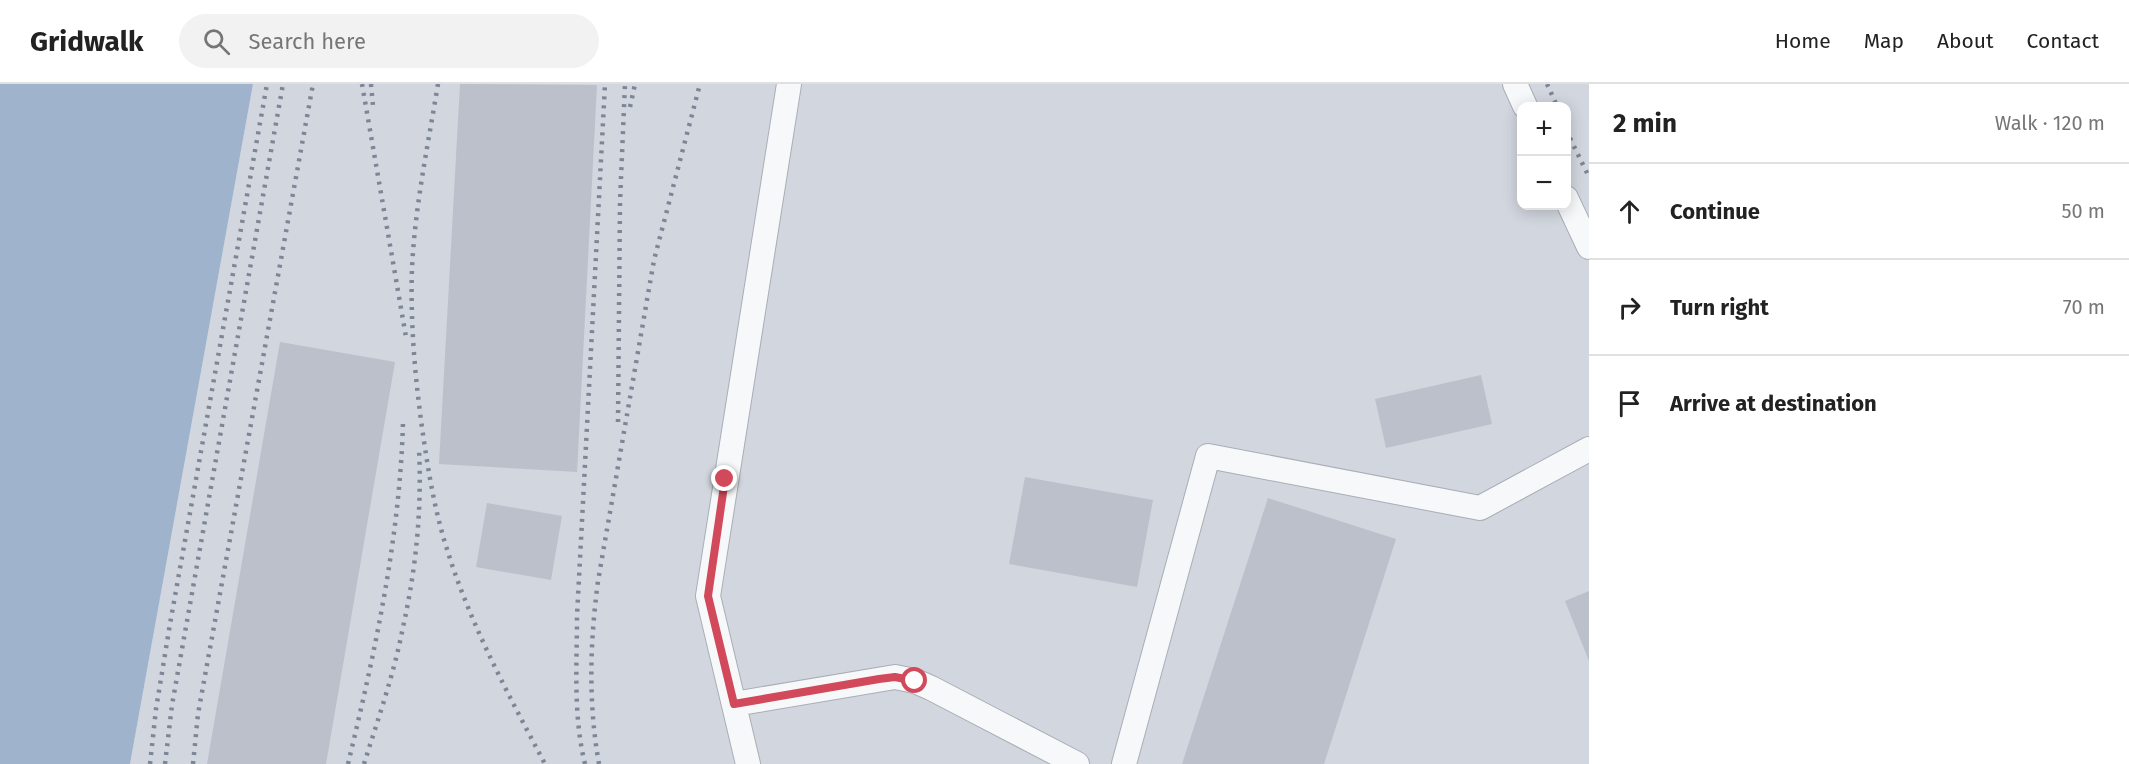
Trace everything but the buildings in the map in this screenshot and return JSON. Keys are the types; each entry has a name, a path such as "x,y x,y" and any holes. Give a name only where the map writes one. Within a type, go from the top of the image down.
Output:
{"lane":[{"path":"748,764 708,596 789,84"},
{"path":"1515,84 1523,102"},
{"path":"1571,209 1589,248"},
{"path":"1124,764 1208,456 1480,508 1589,449"},
{"path":"734,704 895,677 915,681 931,688 1077,764"}],"shaded area":[{"path":"253,84 1589,84 1589,764 130,764"}],"water":[{"path":"0,84 253,84 130,764 0,764"}],"railway":[{"path":"150,764 156,709 170,624 267,84"},
{"path":"165,764 172,705 283,84"},
{"path":"193,764 198,714 313,84"},
{"path":"362,84 406,337"},
{"path":"371,84 373,106"},
{"path":"438,84 419,199 412,268 414,358 427,460 442,534 455,574 490,657 545,764"},
{"path":"585,764 577,709 577,616 605,84"},
{"path":"618,422 620,202 625,84"},
{"path":"630,107 635,84"},
{"path":"599,764 595,741 591,672 598,581 654,260 700,84"},
{"path":"1547,84 1555,102"},
{"path":"1571,140 1589,177"},
{"path":"348,764 368,679 391,551 397,508 403,422"},
{"path":"364,764 395,662 408,605 419,517 419,450"}],"route":[{"path":"725,479 708,596 734,704 879,679 895,677 915,681"}]}
